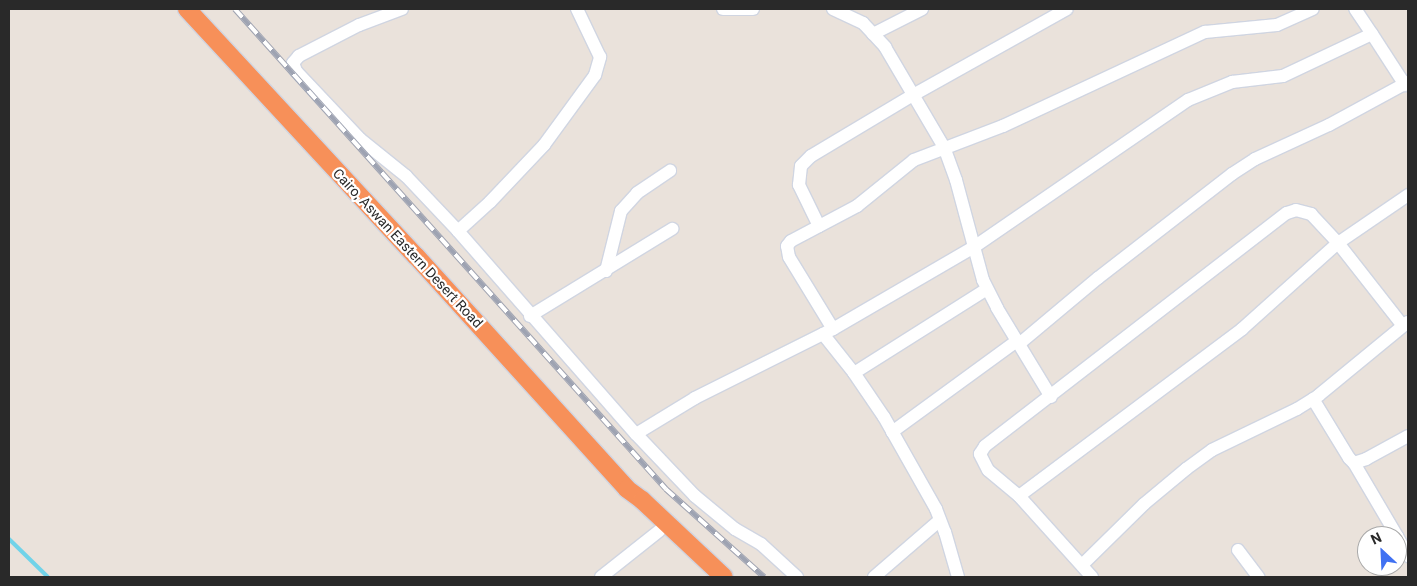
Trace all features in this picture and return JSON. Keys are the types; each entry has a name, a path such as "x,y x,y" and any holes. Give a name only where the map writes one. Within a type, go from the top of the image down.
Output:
{"highway":[{"name":"Cairo, Aswan Eastern Desert Road","path":"187,9 416,256 627,489 642,500 724,577"},
{"name":"Cairo, Aswan Eastern Desert Road","path":"627,489 635,507 711,577"}],"street":[{"path":"402,9 359,25 299,56 294,61 294,68 360,139 406,176 458,231 530,316 636,434 695,496 735,529 760,544 797,577"},
{"path":"458,231 490,202 544,145 595,75 600,57 577,9"},
{"path":"724,9 754,9"},
{"path":"833,9 863,23 885,47 944,148 956,180 987,289 1051,397"},
{"path":"873,34 922,9"},
{"path":"819,226 799,185 801,166 819,150 913,95 1068,9"},
{"path":"958,577 940,520 892,432 828,331 787,252 786,246 857,206 914,160 1002,126 1205,32 1277,25 1313,9"},
{"path":"892,432 1018,342 1232,174 1255,159 1330,126 1406,84 1356,9"},
{"path":"636,434 694,398 828,331 974,248 1188,100 1232,82 1283,76 1372,34"},
{"path":"606,271 621,211 636,193 670,171"},
{"path":"1019,496 1242,329 1338,243 1408,195"},
{"path":"1082,565 1144,504 1212,450 1297,409 1313,399 1406,324 1311,214 1296,210 1288,213 980,451 982,461 988,470 1019,496 1092,577"},
{"path":"530,316 672,230"},
{"path":"854,373 987,289"},
{"path":"1313,399 1391,526"},
{"path":"1354,463 1366,459 1408,436"},
{"path":"874,577 940,520"},
{"path":"601,577 659,530"},
{"path":"1238,550 1258,577"}],"waterway":[{"path":"9,539 48,577"}],"railway":[{"path":"235,9 666,489 764,577"}]}
